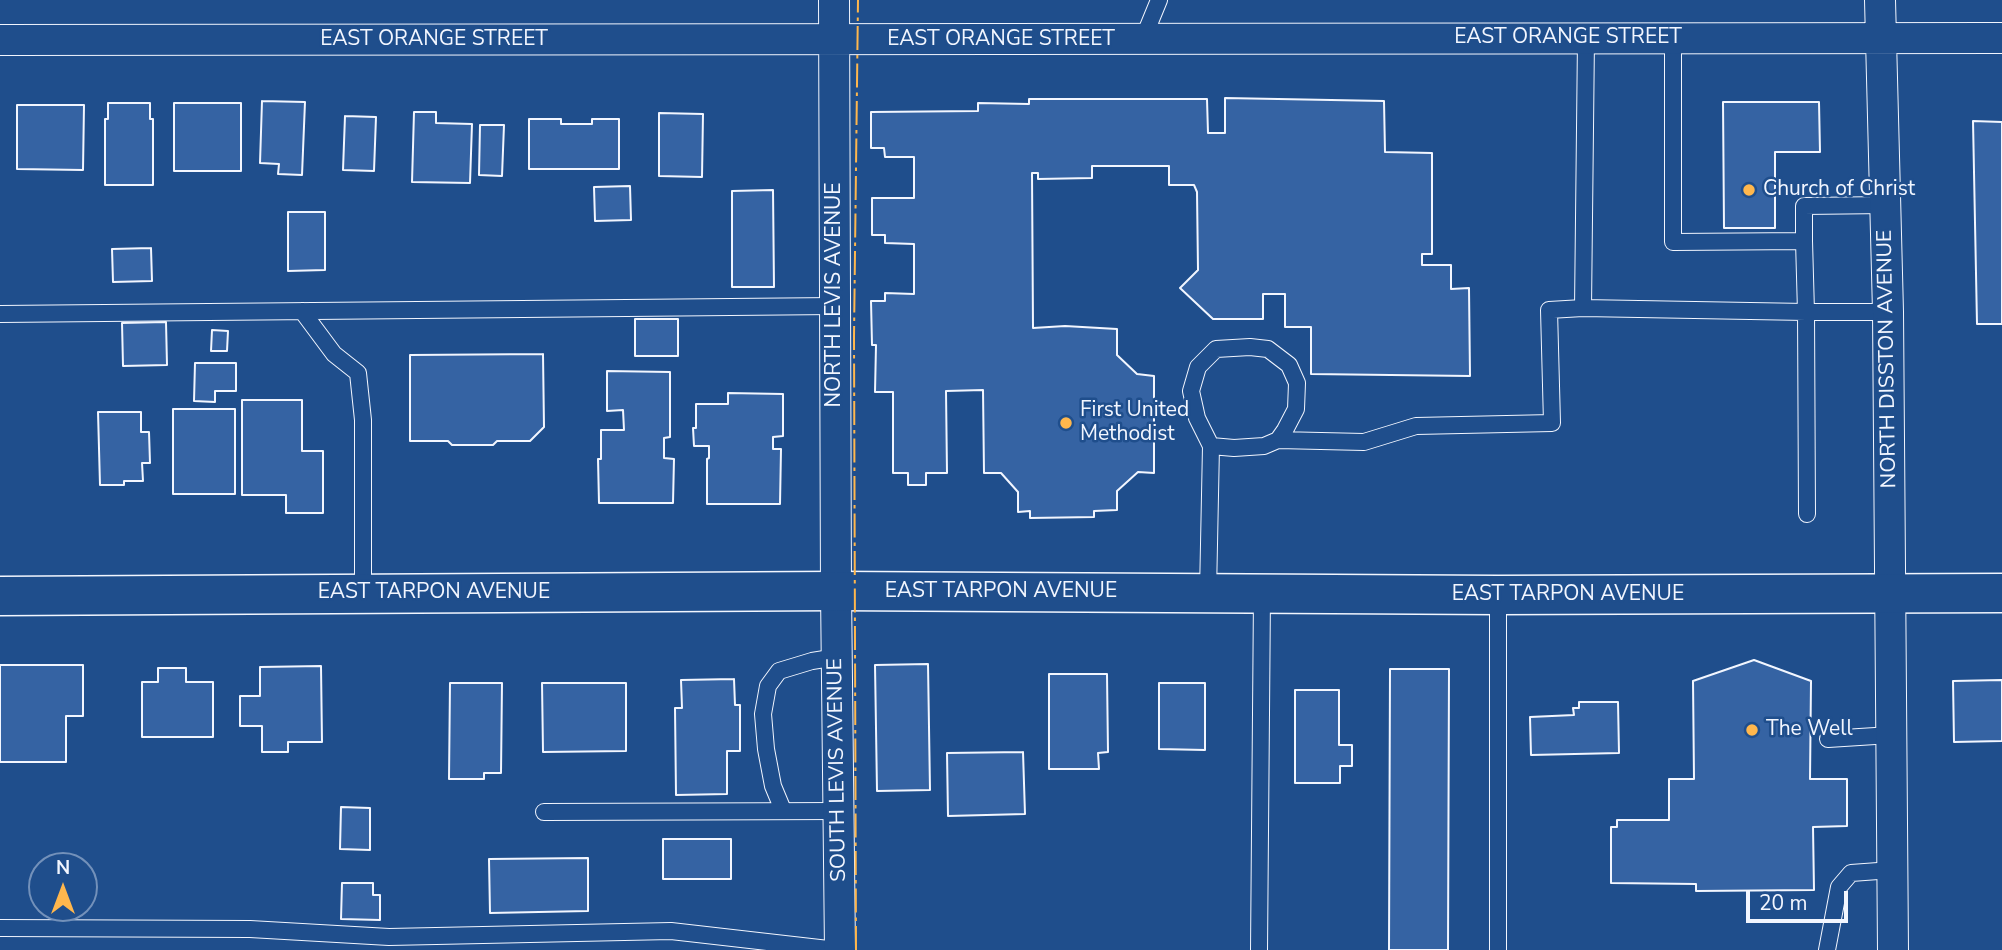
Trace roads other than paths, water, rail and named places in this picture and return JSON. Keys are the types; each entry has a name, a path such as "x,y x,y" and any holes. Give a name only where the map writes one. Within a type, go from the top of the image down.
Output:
{"main road":[{"name":"EAST TARPON AVENUE","path":"0,596 836,591 1498,596 2002,593"}],"street":[{"name":"NORTH LEVIS AVENUE","path":"834,0 836,591"},
{"name":"NORTH DISSTON AVENUE","path":"1880,0 1888,312 1893,950"},
{"name":"EAST ORANGE STREET","path":"0,40 2002,38"},
{"name":"SOUTH LEVIS AVENUE","path":"836,591 839,950"}],"lane":[{"path":"1143,39 1159,0"},
{"path":"1583,308 1586,38"},
{"path":"1673,38 1672,242 1804,241"},
{"path":"1807,514 1804,206 1886,205"},
{"path":"0,314 835,306"},
{"path":"1212,446 1264,446 1278,440 1364,442 1416,426 1552,423 1549,310 1583,308 1888,312"},
{"path":"302,311 334,354 358,373 363,420 363,594"},
{"path":"1208,593 1212,446 1197,418 1191,391 1198,367 1216,349 1268,349 1289,365 1297,383 1296,409 1278,440"},
{"path":"1259,950 1262,594"},
{"path":"1498,596 1498,950"},
{"path":"783,810 773,786 766,749 763,713 768,686 779,671 837,657"},
{"path":"1828,739 1891,736"},
{"path":"544,812 839,811"},
{"path":"1827,950 1839,887 1850,873 1892,870"},
{"path":"0,928 250,929 389,937 671,931 839,950"}],"place":[{"name":"Church of Christ","path":"1749,190"},
{"name":"First United Methodist","path":"1066,423"},
{"name":"The Well","path":"1752,730"}]}
